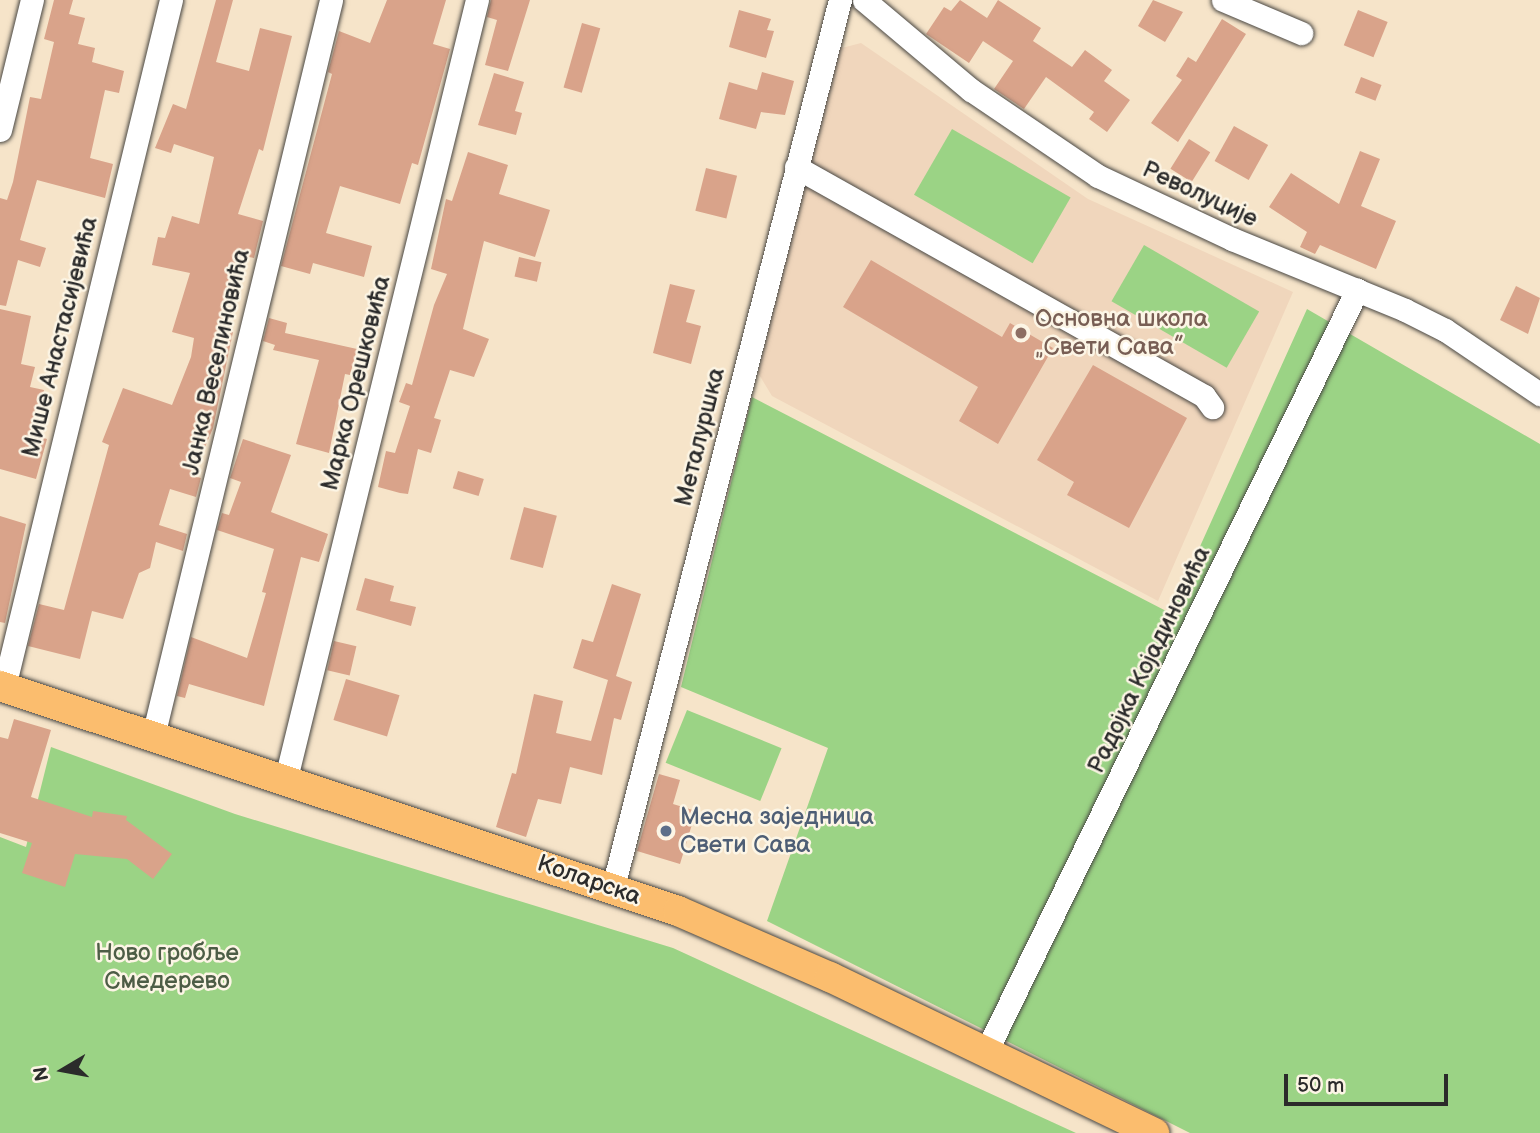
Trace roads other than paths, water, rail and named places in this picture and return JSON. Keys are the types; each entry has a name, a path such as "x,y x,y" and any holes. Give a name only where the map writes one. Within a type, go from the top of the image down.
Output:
{"main road":[{"name":"Коларска","path":"2,687 613,887 790,958 986,1052 1126,1126 1154,1133"}],"street":[{"path":"0,130 32,0"},
{"name":"Мише Анастасијевића","path":"2,687 171,0"},
{"name":"Јанка Веселиновића","path":"153,736 331,0"},
{"name":"Марка Орешковића","path":"286,778 477,0"},
{"name":"Металуршка","path":"613,887 840,0"},
{"name":"Револуције","path":"864,0 981,98 1098,176 1232,239 1357,290 1445,330 1540,394"},
{"path":"1223,0 1301,33"},
{"path":"796,167 1204,396 1212,407"},
{"name":"Радојка Којадиновића","path":"986,1052 1357,290"}],"place":[{"name":"Основна школа „Свети Сава”","path":"1021,333"},
{"name":"Месна заједница Свети Сава","path":"666,831"}],"park label":[{"name":"Ново гробље Смедерево","path":"167,967"}]}
